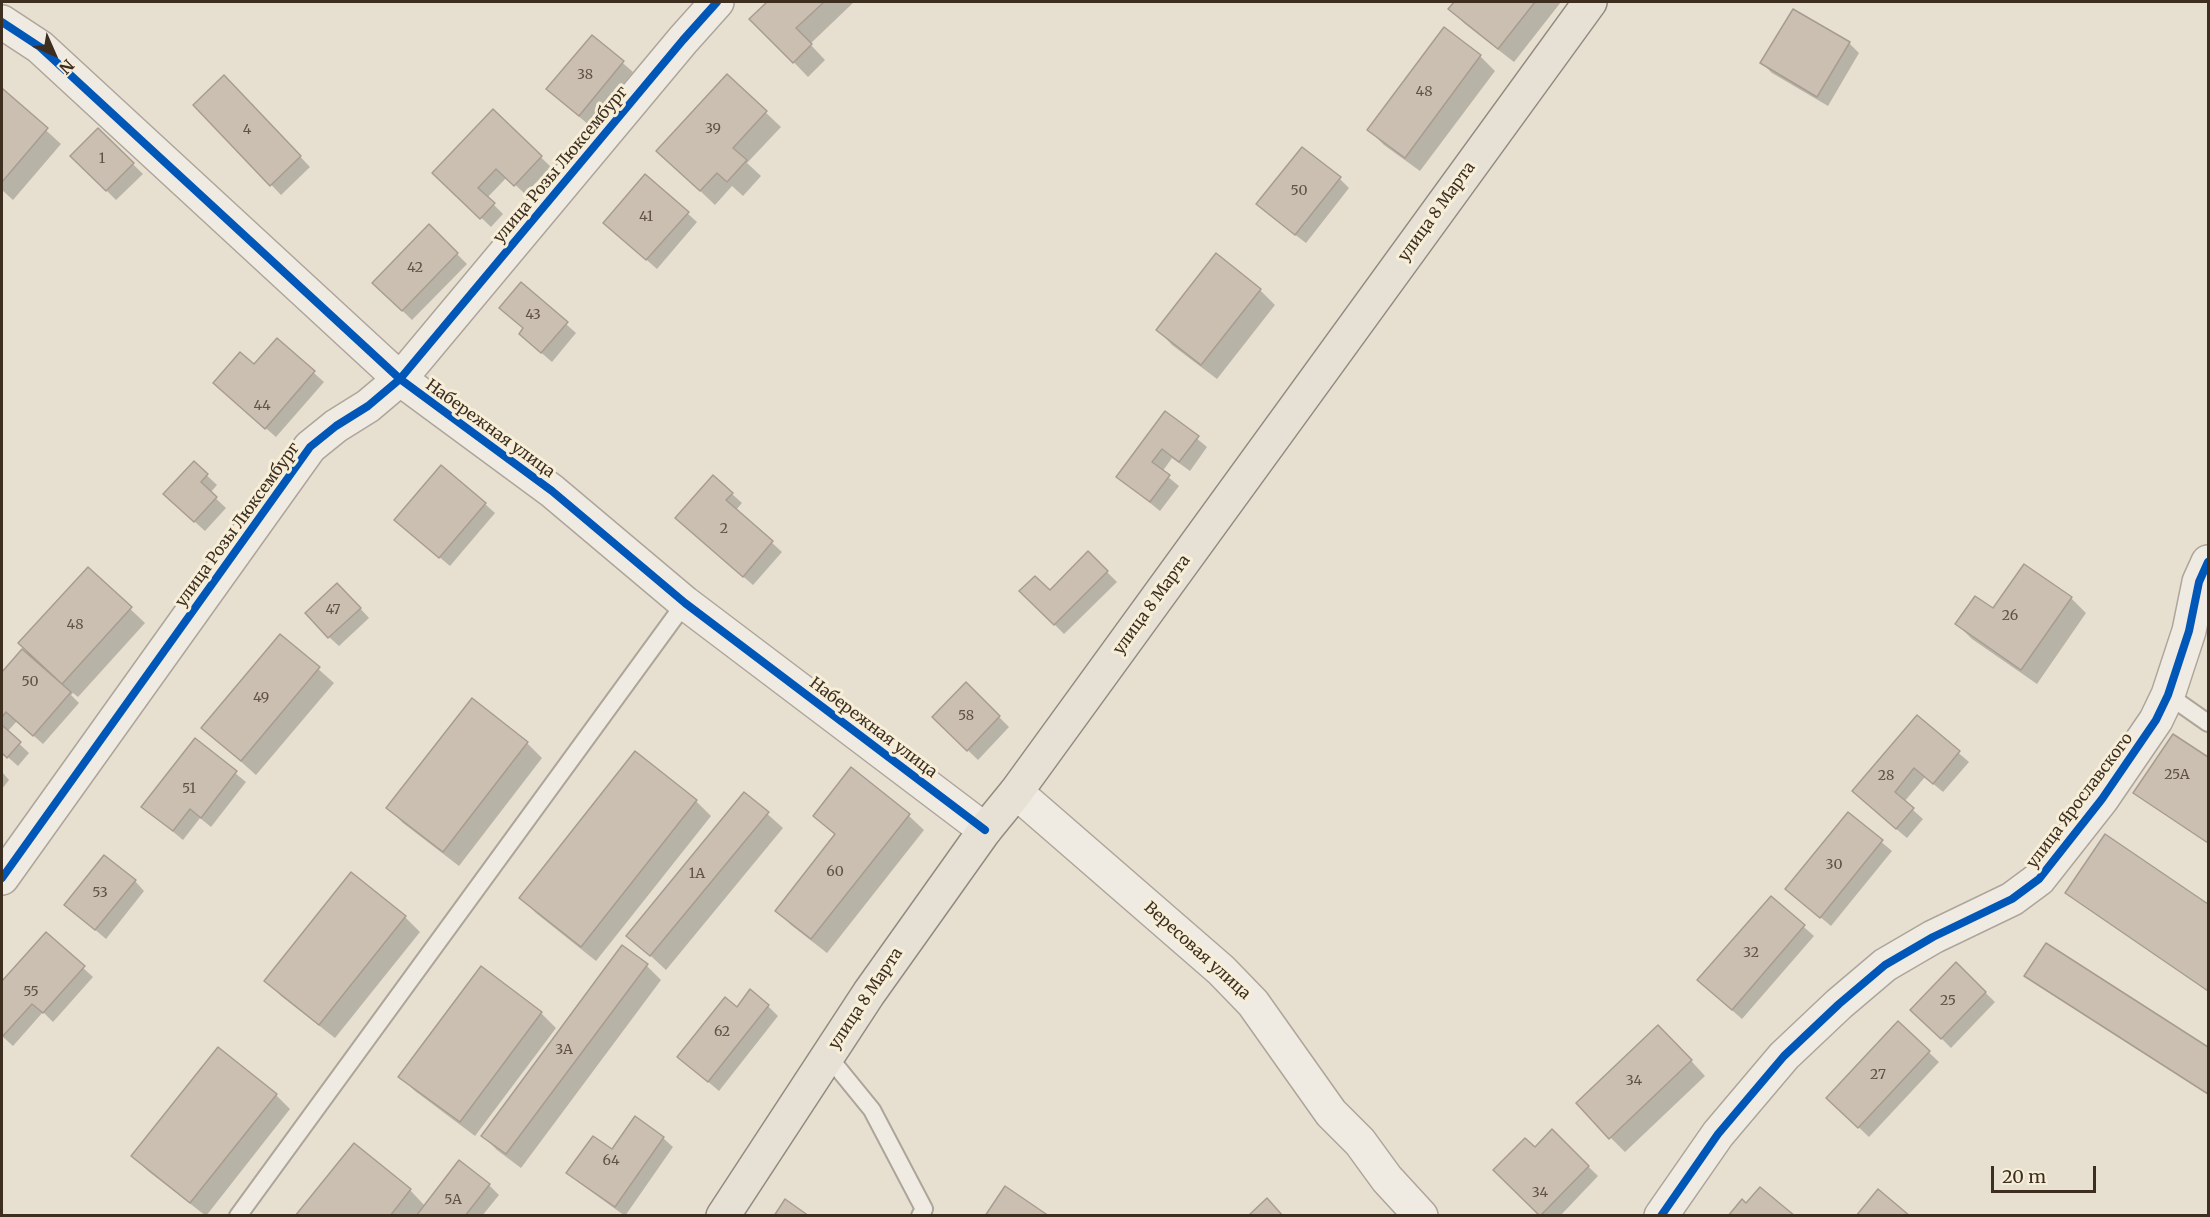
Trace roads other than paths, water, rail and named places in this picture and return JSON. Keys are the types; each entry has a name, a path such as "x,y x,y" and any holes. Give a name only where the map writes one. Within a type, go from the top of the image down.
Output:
{"main road":[{"name":"улица 8 Марта","path":"723,1215 868,993 1590,2"}],"street":[{"name":"улица Розы Люксембург","path":"2,878 310,447 336,426 368,406 400,379 717,2"},
{"name":"Набережная улица","path":"2,22 40,47 400,379 552,491 686,603 985,830"},
{"name":"улица Ярославского","path":"1661,1215 1718,1134 1784,1056 1839,1004 1886,964 1933,937 2012,899 2039,879 2102,799 2156,720 2168,695 2188,631 2199,582 2208,562"},
{"name":"Вересовая улица","path":"1016,792 1221,970 1253,1003 1331,1113 1360,1142 1387,1179 1421,1215"}],"lane":[{"path":"238,1215 686,603"},
{"path":"2168,695 2208,723"},
{"path":"828,1056 872,1110 924,1209 920,1215"}]}
